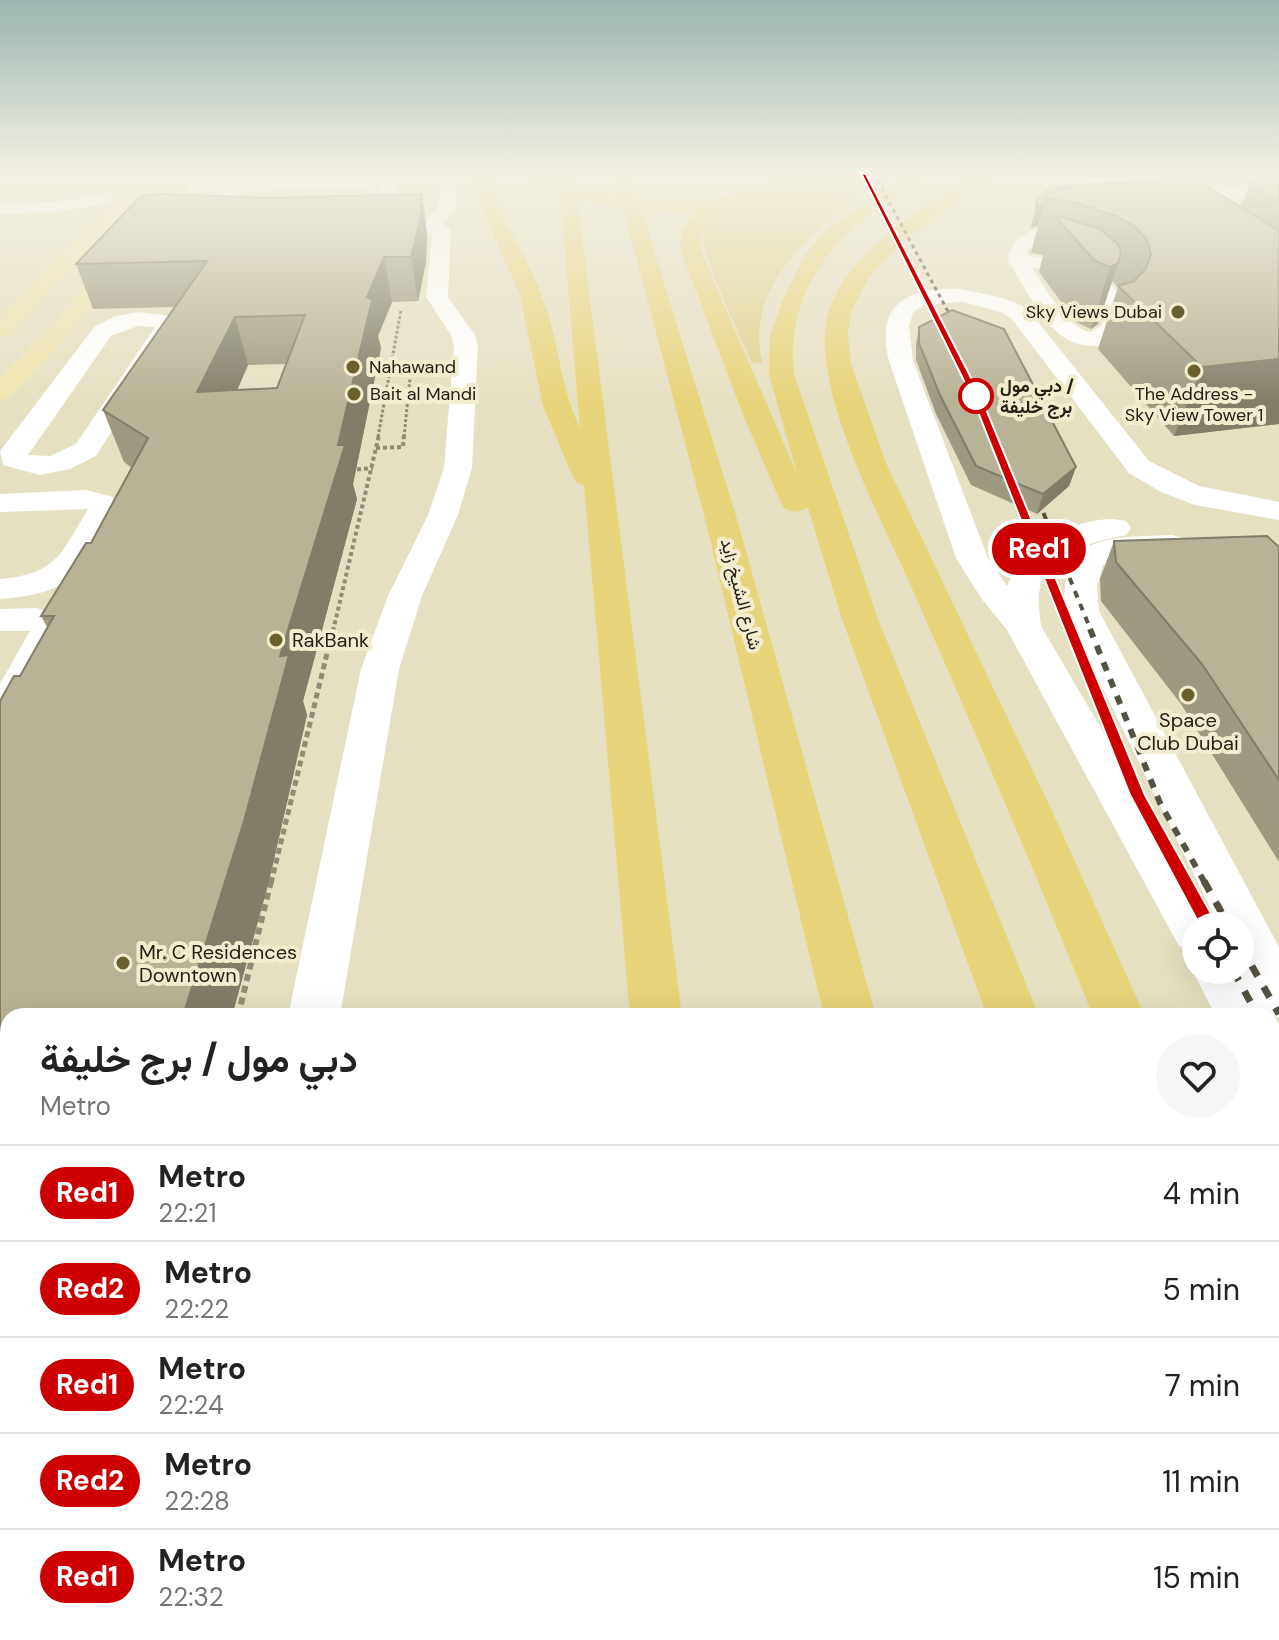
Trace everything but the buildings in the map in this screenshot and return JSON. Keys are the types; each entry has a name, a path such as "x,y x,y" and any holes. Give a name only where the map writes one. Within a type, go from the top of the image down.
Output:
{"highway":[{"path":"511,251 531,295 556,406 603,508"},
{"path":"574,251 655,1008"},
{"name":"شارع الشيخ زايد","path":"644,251 721,519 848,1008"},
{"path":"692,251 757,417 830,579 845,605 860,619"},
{"path":"819,251 785,313 781,330 780,369 784,390 860,619 1010,1008"},
{"path":"800,285 840,251"},
{"path":"878,251 847,294 837,328 839,368 865,444 1018,780 1116,1008"}],"main road":[{"path":"0,303 53,251"},
{"path":"0,331 77,251"},
{"path":"0,363 111,251"},
{"path":"0,392 138,251"}],"street":[{"path":"316,1008 380,669 391,631 443,515 458,468 466,345 463,335 437,297 440,251"},
{"path":"1017,251 1018,261 1039,294 1074,336 1100,339 1113,328 1117,319 1115,302 1099,285 1058,265 1018,261"},
{"path":"1226,251 1265,280"},
{"path":"1259,251 1279,264"},
{"path":"1185,912 1023,626 993,591 972,558 901,361 897,329 903,311 914,301 939,296 970,297 1011,308 1019,313 1131,459 1150,475 1206,498 1279,512"},
{"path":"55,336 100,335 111,325 138,319 152,319 168,325 86,450 74,458 46,465 21,464 13,459 14,451 100,335"},
{"path":"0,503 86,499 102,503 103,509 58,578 39,586 0,589"},
{"path":"1023,626 1023,588 1032,567 1050,550 1076,537 1151,524 1279,512"},
{"path":"1279,541 1103,551 1082,565 1080,601 1086,624 1279,996"},
{"path":"0,620 37,619 49,628 0,719"},
{"path":"1225,984 1238,1008"}],"path":[{"path":"240,1008 373,468 401,310"},
{"path":"376,448 403,447 410,378"},
{"path":"342,470 373,468"}],"shaded area":[{"path":"706,251 797,251 778,276 765,302 759,331 762,362 752,363"}],"railway":[{"path":"902,251 946,338"},
{"path":"915,251 959,332"},
{"path":"1014,487 1071,631"},
{"path":"1033,487 1091,631"},
{"path":"1071,629 1137,795 1186,883"},
{"path":"1090,629 1160,803 1205,883"},
{"path":"1184,881 1201,912"},
{"path":"1204,881 1221,912"},
{"path":"1254,970 1276,1008"},
{"path":"1241,984 1254,1008"}],"metro line":[{"name":"Red1","path":"902,251 977,397 1082,651 1137,795 1201,912"}],"place":[{"name":"Sky Views Dubai","path":"1178,312"},
{"name":"Nahawand","path":"353,367"},
{"name":"The Address - Sky View Tower 1","path":"1194,371"},
{"name":"Bait al Mandi","path":"354,394"},
{"name":"دبي مول / برج خليفة","path":"976,396"},
{"name":"RakBank","path":"276,640"},
{"name":"Space Club Dubai","path":"1188,695"},
{"name":"Mr. C Residences Downtown","path":"123,963"}]}
